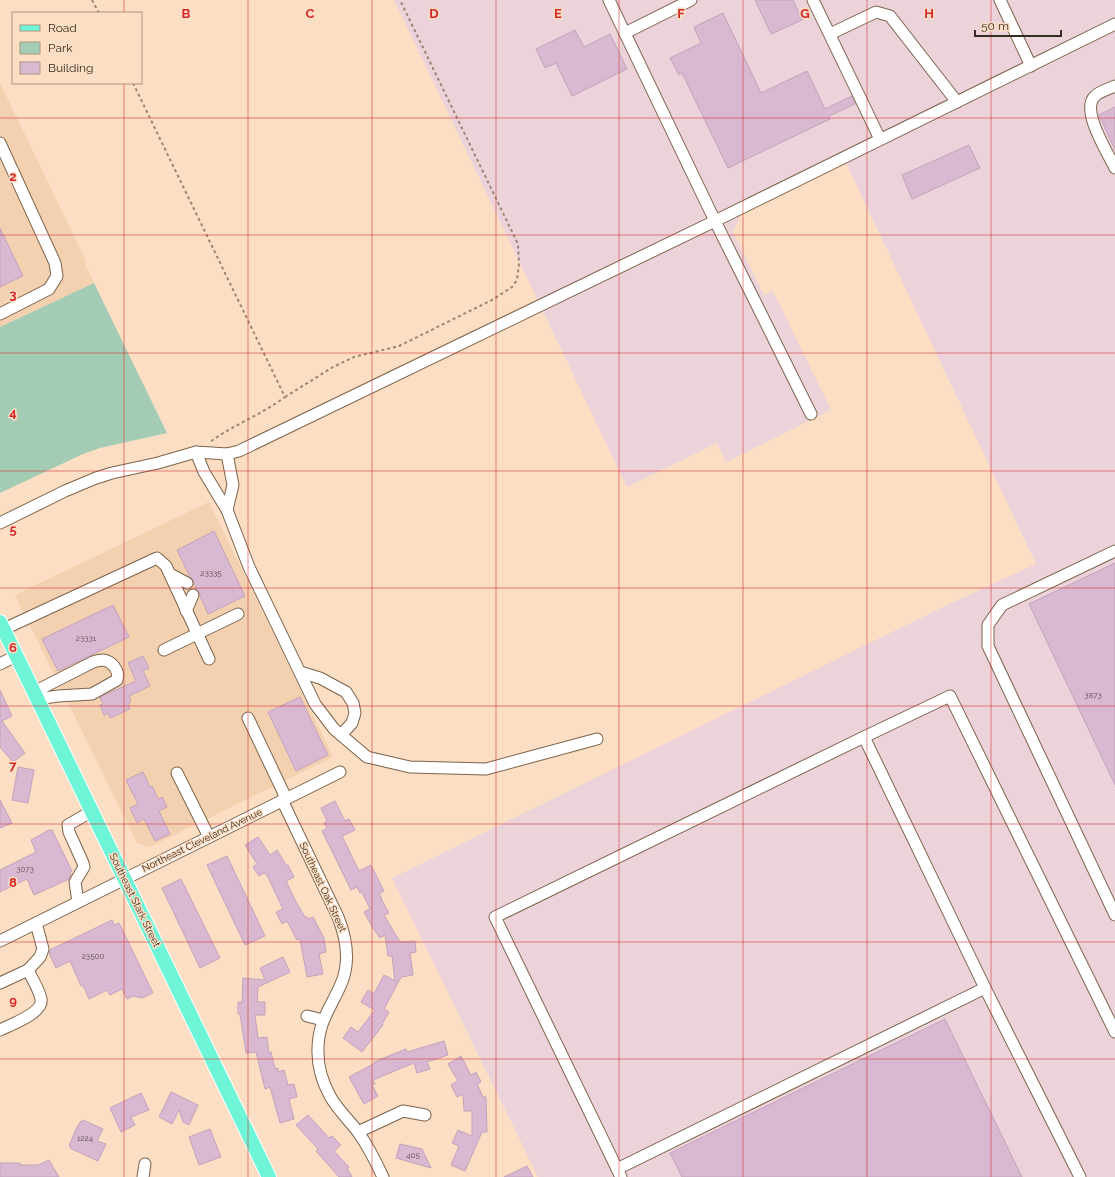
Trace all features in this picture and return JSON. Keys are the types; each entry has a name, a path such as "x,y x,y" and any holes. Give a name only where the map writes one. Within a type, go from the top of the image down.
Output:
{"main road":[{"name":"Southeast Stark Street","path":"2,626 269,1177"}],"street":[{"path":"609,0 715,221 811,414"},
{"path":"625,33 691,0"},
{"path":"813,0 880,139"},
{"path":"1000,0 1031,66"},
{"path":"830,34 876,12 890,16 957,102"},
{"path":"0,523 65,491 112,473 158,463 196,452 227,454 239,451 715,221 1115,24"},
{"path":"1115,86 1095,96 1090,104 1092,119 1115,168"},
{"path":"0,143 55,263 57,276 49,289 0,314"},
{"path":"196,452 204,472 227,510 249,567 315,704 334,729 367,757 410,767 486,769 597,739"},
{"path":"227,454 233,485 227,510"},
{"path":"1115,551 1002,605 988,625 988,646 1115,915"},
{"path":"2,626 158,558 166,566 209,659"},
{"path":"170,574 187,583"},
{"path":"186,611 193,595"},
{"path":"164,650 238,614"},
{"path":"0,664 16,656"},
{"path":"103,660 110,662 118,675 117,680 92,694 77,696 35,695 93,662 103,660"},
{"path":"300,672 320,678 346,692 352,702 355,713 352,723 341,736"},
{"path":"985,988 619,1173 495,916 950,696 1115,1032"},
{"name":"Southeast Oak Street","path":"248,718 344,932 346,962 343,979 323,1020 319,1036 318,1053 323,1078 330,1097 358,1132 373,1155 383,1177"},
{"path":"864,737 985,988 1080,1177"},
{"name":"Northeast Cleveland Avenue","path":"0,941 124,878 340,772"},
{"path":"177,773 209,837"},
{"path":"78,902 75,882 84,867 68,832 68,825 92,811"},
{"path":"1,980 28,970 40,957 42,949 36,923"},
{"path":"0,1030 35,1012 40,1007 41,1000 28,970"},
{"path":"307,1016 323,1020"},
{"path":"358,1132 403,1111 425,1115"},
{"path":"143,1177 145,1164"}],"path":[{"path":"92,0 98,12"},
{"path":"196,452 222,433 270,408 333,367 354,357 399,346 492,300 512,287 517,280 519,264 518,244 400,0"},
{"path":"133,84 285,398"}],"shaded area":[{"path":"394,0 1115,0 1115,1177 538,1177 392,878 947,605 1036,564 846,163 740,215 733,232 764,295 773,291 831,410 726,462 717,443 627,487"},
{"path":"0,83 86,261 85,264 94,283 0,327"},
{"path":"209,502 333,757 150,847 137,843 15,595"}],"green space":[{"path":"94,283 167,433 100,448 83,454 0,493 0,327"}],"building":[{"path":"755,0 793,0 802,20 771,34"},
{"path":"723,13 761,93 807,71 825,109 852,96 855,104 829,116 830,119 728,168 682,73 679,75 670,58 701,43 694,27"},
{"path":"575,30 584,47 610,34 627,69 572,96 556,63 545,68 536,49"},
{"path":"1115,107 1115,150 1099,115"},
{"path":"969,145 980,168 912,199 902,175"},
{"path":"0,228 23,276 0,287"},
{"path":"214,531 245,596 208,614 199,591 196,589 193,580 190,577 177,550"},
{"path":"1115,563 1115,785 1029,604"},
{"path":"113,605 129,637 58,671 42,639"},
{"path":"143,656 149,668 143,671 150,686 129,696 131,702 128,704 130,709 110,718 108,713 104,715 100,705 103,704 100,697 136,681 128,663"},
{"path":"0,690 12,716 2,721 25,753 13,762 0,747"},
{"path":"300,697 328,755 296,771 268,712"},
{"path":"18,767 34,770 28,803 12,800"},
{"path":"143,772 158,799 162,797 167,807 159,811 170,834 155,841 144,819 137,823 130,808 138,804 126,780"},
{"path":"0,800 12,823 0,828"},
{"path":"335,801 345,821 349,819 355,830 342,836 359,871 371,865 384,891 379,894 389,913 384,915 400,942 415,941 416,952 410,953 413,975 401,977 384,1009 389,1012 382,1024 383,1025 362,1052 343,1038 351,1027 358,1032 375,1010 361,1002 368,990 374,994 384,975 395,981 392,956 388,956 385,935 380,938 373,928 364,912 370,909 362,892 360,893 357,887 351,890 322,831 327,828 324,823 327,821 321,808"},
{"path":"49,830 52,830 72,871 69,879 34,895 27,879 0,892 0,870 36,852 31,840"},
{"path":"258,837 270,855 277,850 286,865 288,865 294,877 286,881 296,902 305,917 308,919 313,917 324,938 326,952 319,954 323,974 307,977 300,939 297,940 287,921 282,924 276,912 283,909 266,873 259,876 253,867 257,864 245,845"},
{"path":"227,856 265,936 245,945 207,865"},
{"path":"181,879 220,958 200,968 162,888"},
{"path":"112,920 114,925 119,923 153,993 142,998 133,996 127,999 122,989 110,995 107,990 89,999 83,985 81,986 70,961 56,968 49,953 50,950"},
{"path":"283,957 290,972 258,987 257,1002 265,1002 265,1015 255,1015 258,1038 267,1037 269,1053 271,1052 275,1069 278,1068 278,1072 284,1070 288,1085 294,1084 297,1097 289,1099 294,1119 280,1123 270,1087 265,1089 256,1052 246,1053 240,1014 238,1014 238,1002 242,1002 243,978 265,980 260,968"},
{"path":"945,1019 1022,1177 682,1177 670,1153"},
{"path":"444,1041 448,1055 427,1062 430,1069 417,1073 414,1063 373,1080 375,1084 372,1085 378,1096 364,1104 349,1077 375,1063 374,1062 406,1049 407,1052"},
{"path":"461,1056 471,1075 476,1072 481,1082 477,1084 483,1097 486,1097 487,1132 482,1132 465,1171 451,1165 459,1146 452,1143 458,1130 472,1136 472,1111 464,1111 463,1094 457,1097 451,1085 458,1081 448,1064"},
{"path":"171,1092 198,1105 189,1125 183,1122 179,1110 172,1124 159,1117"},
{"path":"141,1093 149,1110 131,1117 135,1125 121,1132 110,1108"},
{"path":"308,1115 329,1138 332,1136 341,1145 334,1151 349,1167 347,1168 352,1177 339,1177 316,1151 318,1149 296,1125"},
{"path":"83,1120 103,1129 97,1141 106,1144 98,1161 70,1148 71,1147 69,1146 76,1129"},
{"path":"210,1129 221,1157 199,1165 189,1137"},
{"path":"400,1144 422,1149 431,1168 396,1158"},
{"path":"49,1160 59,1177 0,1177 0,1163 38,1165"},
{"path":"527,1166 533,1177 504,1177"}]}
